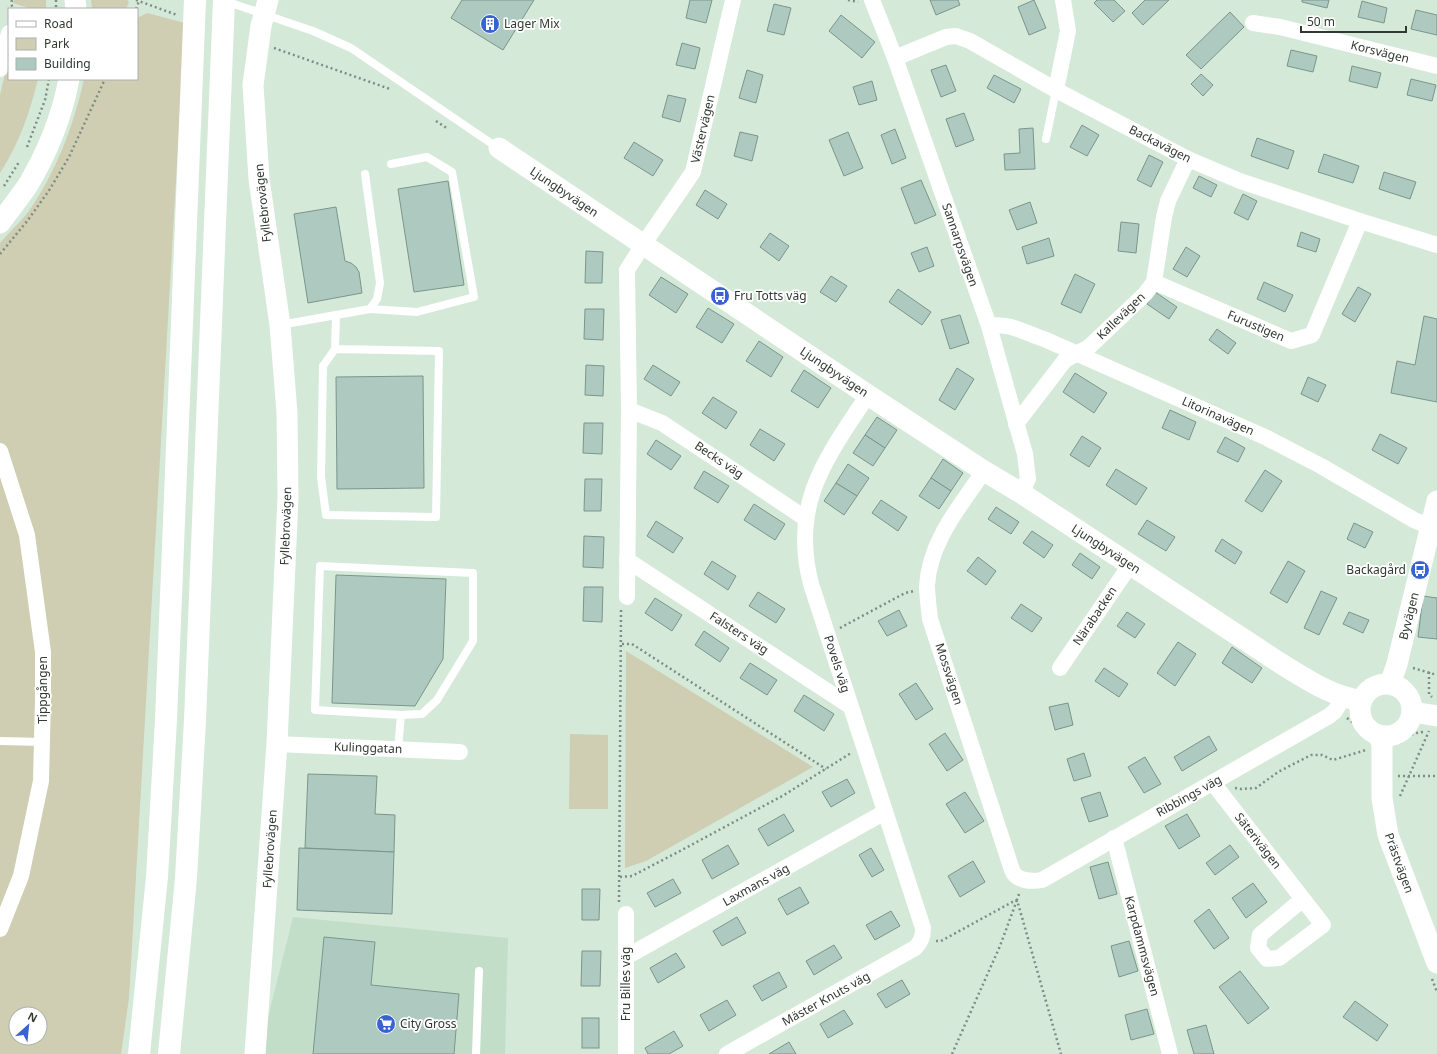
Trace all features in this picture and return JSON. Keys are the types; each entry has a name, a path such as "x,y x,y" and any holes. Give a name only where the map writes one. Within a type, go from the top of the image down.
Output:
{"highway":[{"path":"139,1054 157,877 166,720 195,0"},
{"path":"169,1054 186,878 195,720 224,3"}],"street":[{"name":"Fyllebrovägen","path":"255,1054 277,744 288,498 287,413 280,325 259,179 253,86 261,26 268,0"},
{"name":"Västervägen","path":"643,245 693,172 733,0"},
{"name":"Sannarpsvägen","path":"872,0 895,58 989,326 1025,454 1028,474 1027,483 1021,493"},
{"path":"1056,90 1068,31 1063,0"},
{"name":"Korsvägen","path":"1254,23 1280,27 1437,66"},
{"path":"0,68 8,36"},
{"name":"Backavägen","path":"895,58 946,37 956,36 970,41 1056,90 1188,159 1240,181 1437,245"},
{"path":"0,223 28,186 41,159 59,118 69,80"},
{"name":"Ljungbyvägen","path":"498,148 868,394 1303,678 1353,698"},
{"name":"Kallevägen","path":"1016,424 1065,360 1089,347 1145,294 1154,282 1164,217 1168,201 1188,159"},
{"name":"Furustigen","path":"1154,282 1291,341 1312,335 1360,221"},
{"path":"627,597 629,410 628,270 643,245"},
{"name":"Litorinavägen","path":"989,326 998,324 1009,326 1044,339 1265,437 1320,466 1414,520 1434,529"},
{"name":"Povels väg","path":"868,394 823,464 812,491 805,518 805,548 808,574 923,928 922,940"},
{"name":"Becks väg","path":"629,410 662,423 805,518"},
{"name":"Tippgången","path":"0,451 27,536 43,652 43,742 41,781 21,876 0,929"},
{"name":"Mossvägen","path":"984,470 944,530 930,565 927,587 930,619 1013,873 1024,880"},
{"name":"Byvägen","path":"1390,684 1397,664 1434,529 1437,501"},
{"name":"Falsters väg","path":"627,560 850,706"},
{"name":"Närabacken","path":"1060,668 1130,565"},
{"path":"1390,684 1401,689 1407,694 1412,704 1427,719 1409,723 1401,732 1390,736 1380,743 1362,719 1353,698 1366,694 1375,686 1390,684"},
{"name":"Ribbings väg","path":"1024,880 1042,880 1330,716 1353,698"},
{"name":"Prästvägen","path":"1380,743 1382,798 1388,835 1437,963"},
{"name":"Kulinggatan","path":"277,744 460,752"},
{"name":"Säterivägen","path":"1213,783 1303,899"},
{"name":"Laxmans väg","path":"626,957 885,812"},
{"name":"Karpdammsvägen","path":"1114,838 1170,1054"},
{"name":"Fru Billes väg","path":"626,914 626,1054"},
{"name":"Mäster Knuts väg","path":"727,1054 915,948 922,940"}],"lane":[{"name":"Ljungbyvägen","path":"224,3 313,30 351,48 498,148"},
{"path":"1046,139 1056,90"},
{"path":"280,325 370,309 417,312 474,297 452,172 428,157 391,164"},
{"path":"365,174 380,283 377,299 370,309"},
{"path":"335,349 439,351 436,517 326,515 321,478 323,366 335,349 336,315"},
{"path":"320,566 473,573 473,641 437,700 422,714 401,715 315,710 320,566"},
{"path":"398,749 401,715"},
{"path":"0,740 43,742"},
{"path":"476,1054 479,971"}],"path":[{"path":"137,1 152,7"},
{"path":"300,57 389,88 395,93"},
{"path":"26,148 45,100 49,80"},
{"path":"432,118 452,131"},
{"path":"4,186 20,162"},
{"path":"827,634 905,593 927,587"},
{"path":"626,914 619,914 622,644 621,603 627,597"},
{"path":"622,644 632,644 826,769"},
{"path":"1398,803 1409,775 1433,698 1429,694 1429,672 1437,675"},
{"path":"1213,783 1241,789 1256,788 1278,772 1310,755 1322,755 1334,760 1380,743 1396,749 1400,742 1407,736 1414,733 1427,719"},
{"path":"620,876 632,876 680,851 784,795 864,746"},
{"path":"1382,776 1437,776"},
{"path":"952,1054 1000,946 1024,880"},
{"path":"922,940 941,941 1017,900"},
{"path":"1017,900 1061,1054"}],"shaded area":[{"path":"293,917 508,938 505,1054 259,1054"}],"green space":[{"path":"14,0 46,0 46,8 29,8 13,3"},
{"path":"91,0 127,0 129,2 126,8 92,8"},
{"path":"147,13 185,23 129,998 121,1054 0,1054 0,243 29,211 39,196 56,164 75,114 84,80 138,80 138,18"},
{"path":"8,60 8,80 38,80 23,128 13,151 0,173 0,95"},
{"path":"626,651 813,767 646,861 625,868"},
{"path":"570,734 608,735 608,809 569,809"}],"building":[{"name":"Lager Mix","path":"462,0 534,0 503,50 451,18"},
{"path":"690,0 712,0 706,23 686,18"},
{"path":"930,0 958,0 960,5 936,15"},
{"path":"1034,0 1046,28 1029,35 1018,7"},
{"path":"1097,0 1114,0 1125,11 1113,22 1094,3"},
{"path":"1145,0 1169,0 1143,25 1132,13"},
{"path":"1302,0 1329,0 1327,8 1302,2"},
{"path":"1362,1 1387,8 1384,23 1358,17"},
{"path":"774,4 791,8 784,35 767,31"},
{"path":"1416,10 1437,15 1437,35 1411,29"},
{"path":"1230,12 1244,27 1201,69 1186,55"},
{"path":"841,15 875,42 862,58 829,31"},
{"path":"682,43 700,48 695,69 676,65"},
{"path":"1291,50 1317,56 1313,72 1287,66"},
{"path":"946,65 956,91 941,97 931,70"},
{"path":"1352,66 1381,73 1377,88 1349,81"},
{"path":"747,70 763,75 756,103 739,98"},
{"path":"1201,74 1213,85 1203,96 1191,84"},
{"path":"994,75 1021,89 1014,103 987,88"},
{"path":"1411,79 1436,85 1432,101 1407,95"},
{"path":"872,81 877,100 859,105 853,87"},
{"path":"668,95 686,99 680,122 662,117"},
{"path":"964,113 974,140 956,147 946,119"},
{"path":"1082,125 1099,135 1087,156 1070,147"},
{"path":"1033,128 1035,169 1005,170 1004,154 1020,153 1019,129"},
{"path":"895,129 906,158 892,164 881,135"},
{"path":"740,132 758,136 752,161 734,156"},
{"path":"848,132 863,168 844,176 829,140"},
{"path":"1257,138 1294,151 1288,169 1251,156"},
{"path":"634,142 663,160 653,176 624,158"},
{"path":"1324,154 1359,166 1353,183 1318,172"},
{"path":"1149,155 1163,162 1151,187 1137,180"},
{"path":"1384,172 1416,182 1410,199 1379,189"},
{"path":"1199,176 1217,185 1211,197 1193,188"},
{"path":"921,180 936,215 915,224 901,188"},
{"path":"448,181 464,285 414,292 398,189"},
{"path":"705,190 727,204 718,219 696,205"},
{"path":"1243,194 1257,201 1248,220 1234,213"},
{"path":"1030,202 1037,223 1017,230 1009,210"},
{"path":"336,207 345,261 351,263 359,272 362,293 308,303 294,214"},
{"path":"1121,222 1139,224 1136,253 1118,251"},
{"path":"1301,232 1320,239 1316,252 1297,246"},
{"path":"770,233 789,246 779,261 760,247"},
{"path":"1049,238 1054,256 1027,264 1022,247"},
{"path":"927,247 934,266 919,272 911,253"},
{"path":"1186,247 1200,256 1187,277 1173,269"},
{"path":"586,251 603,252 602,283 585,283"},
{"path":"1075,274 1095,284 1081,313 1061,304"},
{"path":"831,276 847,286 836,302 820,292"},
{"path":"661,277 688,294 676,313 649,295"},
{"path":"1264,282 1293,295 1285,312 1257,299"},
{"path":"1358,287 1371,294 1355,322 1342,314"},
{"path":"898,289 931,312 922,325 889,302"},
{"path":"1155,292 1177,307 1169,319 1147,304"},
{"path":"708,308 734,324 722,343 696,327"},
{"path":"585,309 604,309 603,340 584,339"},
{"path":"960,315 969,343 950,349 941,320"},
{"path":"1424,316 1437,319 1437,402 1391,393 1397,361 1415,365"},
{"path":"1217,329 1236,343 1228,354 1209,340"},
{"path":"759,341 783,357 771,377 746,361"},
{"path":"586,365 604,366 603,396 585,395"},
{"path":"653,365 680,382 671,396 644,379"},
{"path":"957,368 974,379 955,410 939,400"},
{"path":"804,370 831,388 818,408 791,391"},
{"path":"1075,373 1107,393 1094,413 1063,392"},
{"path":"423,376 424,488 337,489 336,377"},
{"path":"1308,377 1326,385 1318,402 1301,394"},
{"path":"713,397 737,412 726,429 702,413"},
{"path":"1170,410 1196,422 1189,440 1162,428"},
{"path":"877,417 897,430 885,448 865,435"},
{"path":"584,423 603,423 602,454 583,453"},
{"path":"760,429 785,444 774,461 750,445"},
{"path":"1380,434 1407,448 1398,464 1372,450"},
{"path":"865,435 885,448 873,466 853,453"},
{"path":"1082,436 1101,448 1089,467 1070,455"},
{"path":"1225,437 1245,448 1238,462 1217,452"},
{"path":"656,440 681,456 671,470 647,454"},
{"path":"943,459 963,473 951,491 931,478"},
{"path":"848,464 869,478 857,496 836,483"},
{"path":"1116,469 1147,488 1136,505 1106,485"},
{"path":"1265,470 1282,481 1262,512 1245,501"},
{"path":"704,471 729,486 718,503 694,488"},
{"path":"931,478 951,491 939,509 919,496"},
{"path":"585,479 602,479 601,511 584,511"},
{"path":"836,483 857,496 844,515 824,501"},
{"path":"881,500 907,517 898,531 872,513"},
{"path":"754,504 785,524 775,540 744,520"},
{"path":"996,507 1019,522 1011,534 988,519"},
{"path":"1147,520 1175,537 1166,551 1138,534"},
{"path":"656,521 683,538 673,553 647,536"},
{"path":"1354,523 1373,532 1365,548 1347,539"},
{"path":"1032,531 1053,545 1044,558 1023,543"},
{"path":"584,536 604,537 603,568 583,567"},
{"path":"1222,539 1242,552 1235,564 1215,551"},
{"path":"1080,553 1100,567 1092,579 1072,565"},
{"path":"978,557 996,571 986,585 967,571"},
{"path":"712,561 736,576 728,590 704,574"},
{"path":"1288,561 1305,571 1287,603 1270,593"},
{"path":"336,575 446,579 443,659 415,706 332,703"},
{"path":"584,587 603,587 602,622 583,621"},
{"path":"1321,591 1337,598 1319,635 1304,628"},
{"path":"758,592 785,609 776,623 749,606"},
{"path":"1423,596 1437,598 1437,639 1418,637"},
{"path":"655,598 682,615 672,631 645,613"},
{"path":"1021,604 1042,618 1032,632 1011,618"},
{"path":"899,610 907,626 887,636 878,621"},
{"path":"1127,612 1145,624 1135,638 1117,626"},
{"path":"1349,612 1369,620 1363,633 1343,624"},
{"path":"704,631 729,648 720,662 695,645"},
{"path":"1178,642 1196,654 1175,686 1157,673"},
{"path":"1232,647 1262,668 1252,683 1222,663"},
{"path":"750,663 777,680 767,695 740,678"},
{"path":"1104,668 1128,684 1119,697 1095,681"},
{"path":"916,683 933,709 916,720 899,694"},
{"path":"804,695 834,714 824,731 794,711"},
{"path":"1068,703 1073,725 1055,730 1049,707"},
{"path":"945,733 963,760 947,771 929,744"},
{"path":"1209,736 1217,750 1182,771 1174,757"},
{"path":"1084,753 1091,776 1074,781 1067,759"},
{"path":"1145,757 1161,784 1144,793 1128,767"},
{"path":"308,774 377,776 375,814 395,815 394,852 305,848"},
{"path":"847,779 855,793 831,807 822,792"},
{"path":"965,792 984,821 965,833 946,804"},
{"path":"1100,792 1108,816 1089,822 1081,798"},
{"path":"784,814 794,831 768,846 758,829"},
{"path":"1187,814 1200,836 1179,849 1165,826"},
{"path":"728,845 739,864 712,879 702,860"},
{"path":"1230,845 1239,857 1215,875 1206,863"},
{"path":"299,848 394,852 392,914 297,910"},
{"path":"871,848 884,870 872,877 859,855"},
{"path":"973,861 985,882 960,897 948,876"},
{"path":"1108,862 1117,894 1099,899 1090,867"},
{"path":"673,879 681,893 655,907 647,893"},
{"path":"1253,883 1267,902 1246,918 1232,898"},
{"path":"800,887 809,903 787,915 778,899"},
{"path":"582,889 600,889 599,920 582,920"},
{"path":"1209,909 1229,938 1214,949 1194,921"},
{"path":"891,911 900,926 875,940 866,925"},
{"path":"737,917 746,933 722,946 713,931"},
{"name":"City Gross","path":"324,937 375,942 371,985 459,994 454,1054 313,1054"},
{"path":"1129,941 1138,971 1119,977 1111,946"},
{"path":"834,945 842,958 814,975 806,961"},
{"path":"582,951 601,951 600,986 581,986"},
{"path":"676,953 685,967 658,983 650,968"},
{"path":"1240,971 1269,1008 1248,1024 1219,987"},
{"path":"779,972 787,987 762,1001 753,986"},
{"path":"902,980 910,994 886,1008 877,994"},
{"path":"727,1000 736,1015 709,1031 700,1015"},
{"path":"1355,1001 1388,1025 1377,1041 1343,1017"},
{"path":"1147,1009 1154,1034 1131,1040 1125,1015"},
{"path":"844,1010 853,1024 828,1038 820,1024"},
{"path":"582,1018 599,1018 599,1048 582,1048"},
{"path":"1206,1025 1214,1054 1194,1054 1187,1030"},
{"path":"674,1031 683,1046 669,1054 648,1054 645,1048"},
{"path":"789,1042 796,1054 769,1054"}],"place":[{"name":"Lager Mix","path":"490,24"},
{"name":"Fru Totts väg","path":"720,296"},
{"name":"Backagård","path":"1420,570"},
{"name":"City Gross","path":"386,1024"}]}
